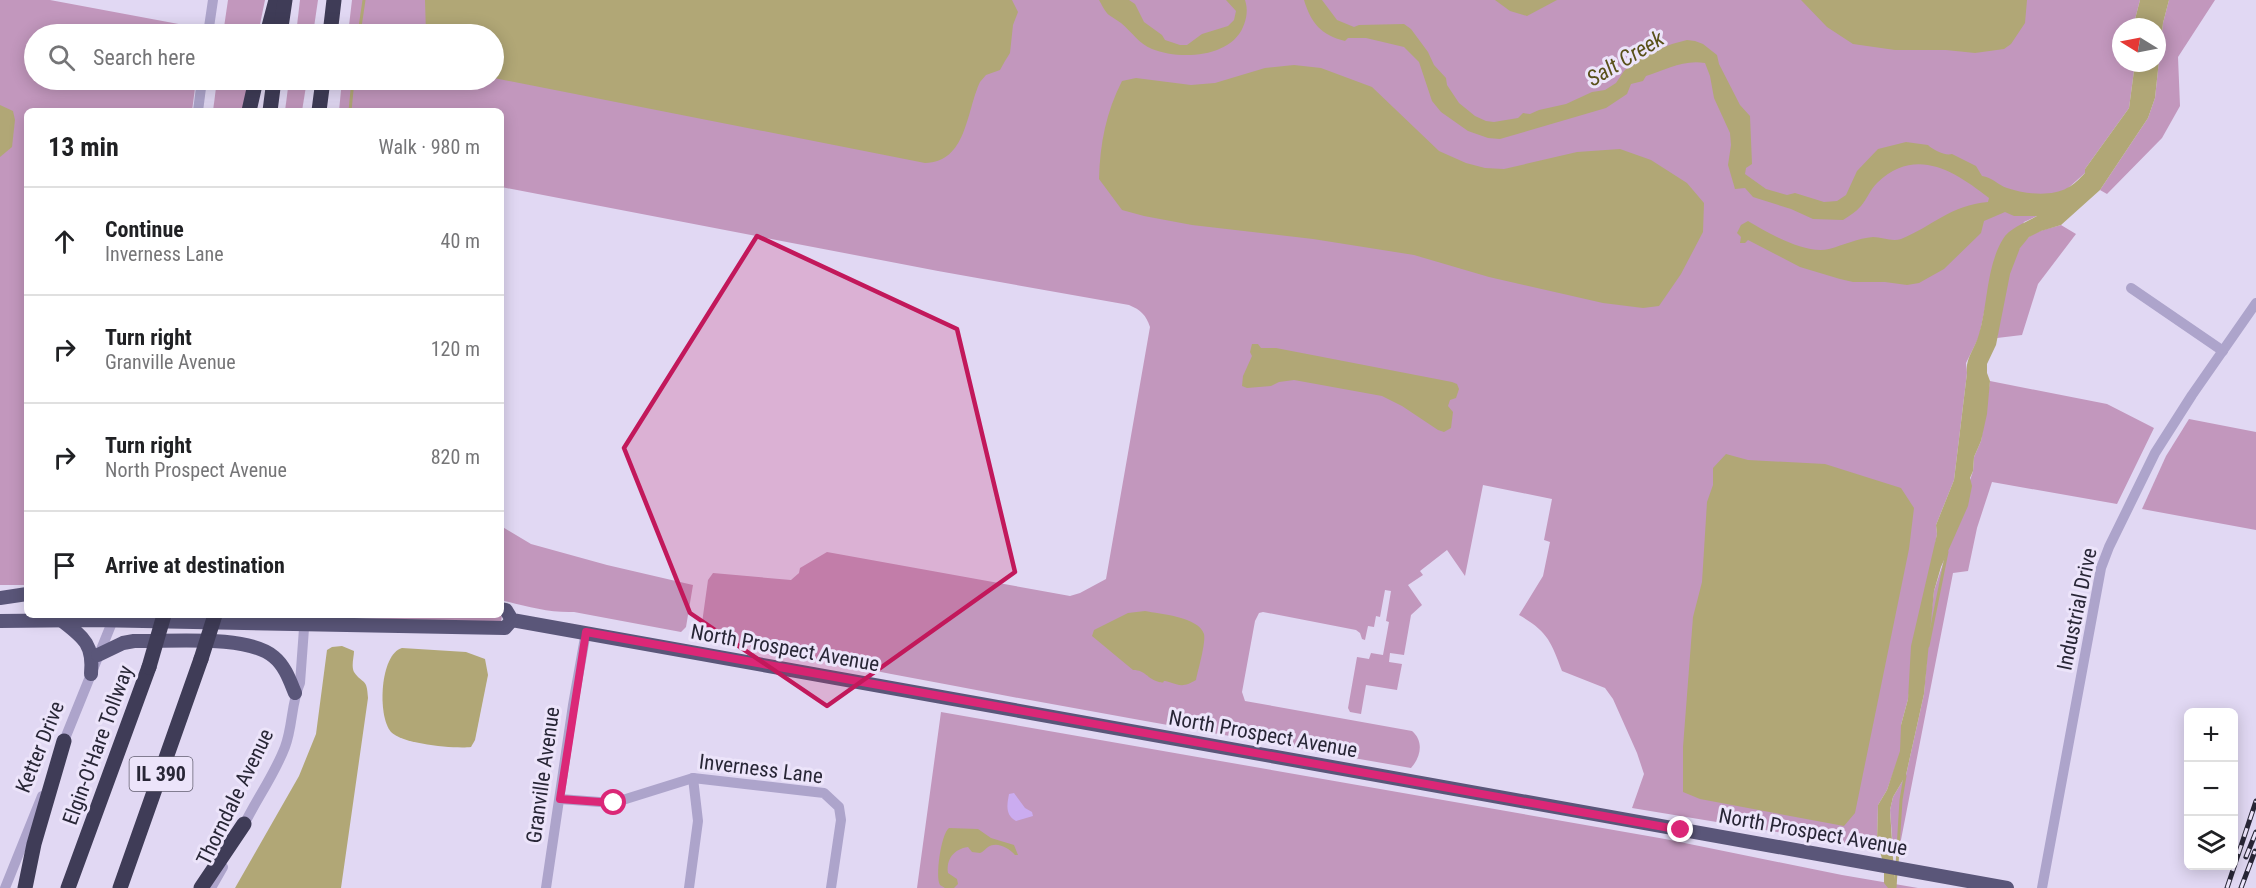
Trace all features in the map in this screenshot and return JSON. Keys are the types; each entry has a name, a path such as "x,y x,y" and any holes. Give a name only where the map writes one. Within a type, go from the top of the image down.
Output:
{"highway":[{"path":"270,24 276,0"},
{"path":"281,24 285,0"},
{"path":"331,24 334,0"},
{"path":"250,108 254,90"},
{"path":"270,108 273,90"},
{"path":"320,108 323,90"},
{"path":"324,108 325,90"},
{"name":"Elgin-O'Hare Tollway","path":"68,888 149,667 163,618"},
{"name":"IL 390","path":"120,888 214,618"},
{"path":"25,888 34,844 64,741"},
{"path":"201,888 244,824"}],"main road":[{"path":"0,598 24,594"},
{"path":"504,610 512,620"},
{"name":"North Prospect Avenue","path":"0,621 114,618 305,619 505,628 512,620 2007,888"},
{"path":"61,620 84,639 93,659 91,674"},
{"path":"98,655 134,641 246,644 267,652 277,659 295,693"}],"street":[{"path":"209,24 213,0"},
{"path":"198,108 201,90"},
{"path":"2131,288 2223,351"},
{"name":"Industrial Drive","path":"2042,888 2101,568 2155,453 2192,394 2256,303"},
{"name":"Ketter Drive","path":"5,888 114,618"},
{"name":"Thorndale Avenue","path":"211,888 285,747 290,732 295,693 300,683 305,619"},
{"name":"Granville Avenue","path":"546,888 586,632"},
{"path":"689,888 698,821 693,778"},
{"name":"Inverness Lane","path":"560,799 614,803 693,778 719,779 824,794 839,807 841,820 831,888"}],"highlighted area":[{"path":"757,236 957,329 1015,572 827,706 690,613 624,448"}],"shaded area":[{"path":"0,0 50,0 179,24 24,24 24,90 195,90 192,108 24,108 24,585 0,585"},
{"path":"228,0 265,0 260,24 224,24"},
{"path":"300,0 318,0 314,24 297,24"},
{"path":"352,0 2140,0 2135,18 2112,18 2112,72 2134,72 2129,108 2085,169 2085,173 2037,216 2024,222 1985,308 1979,337 1966,363 1967,373 1954,480 1936,525 1937,534 1908,699 1901,725 1901,751 1887,790 1878,805 1877,841 1879,849 1632,808 1644,774 1613,699 1605,688 1562,671 1547,638 1536,626 1519,615 1543,576 1550,542 1544,540 1552,499 1483,485 1465,576 1447,550 1420,571 1423,575 1408,585 1422,605 1411,615 1404,655 1390,653 1389,662 1402,664 1397,690 1366,685 1361,714 1350,712 1348,708 1357,657 1369,659 1371,653 1383,655 1389,622 1386,621 1391,591 1385,590 1380,617 1376,616 1374,627 1368,626 1365,640 1356,630 1263,612 1259,613 1255,621 1242,692 1245,701 1412,731 1418,739 1420,749 1411,768 972,689 797,656 703,635 701,630 708,580 713,573 791,580 799,573 800,568 827,552 1070,596 1106,579 1150,327 1142,313 1129,305 938,271 504,188 504,108 339,108 341,90 504,90 504,24 349,24"},
{"path":"425,0 1012,0 1018,12 1013,25 1010,53 1000,70 986,75 980,82 968,121 957,145 939,160 925,163 504,80 504,24 426,24"},
{"path":"1099,0 1129,0 1135,4 1144,22 1162,35 1165,40 1180,45 1187,45 1202,34 1228,26 1234,20 1236,11 1226,0 1245,0 1247,14 1243,27 1227,45 1203,54 1176,55 1152,49 1143,44 1108,14"},
{"path":"1304,0 1322,0 1337,20 1354,27 1404,24 1411,29 1428,52 1434,65 1446,78 1447,85 1459,103 1475,116 1494,122 1518,118 1523,113 1530,114 1566,104 1592,92 1605,90 1616,83 1624,71 1640,57 1672,44 1687,40 1695,41 1717,55 1719,64 1740,105 1750,116 1752,164 1746,168 1745,174 1766,189 1787,195 1795,193 1824,202 1837,201 1846,195 1857,171 1878,149 1906,142 1928,145 1939,152 1952,154 1976,166 1982,176 2004,187 2030,193 2046,194 2061,191 2070,187 2085,173 2085,169 2129,108 2134,72 2158,72 2155,98 2148,118 2100,190 2061,225 2029,237 2020,248 2010,274 1996,345 1987,364 1990,381 1987,414 1981,441 1974,457 1968,506 1941,567 1934,591 1924,694 1906,775 1893,797 1890,810 1895,888 1888,888 1884,883 1884,866 1877,841 1878,805 1887,790 1900,751 1901,725 1908,699 1911,646 1937,534 1936,525 1954,480 1967,363 1979,334 1990,273 1997,250 2009,232 2037,216 2014,216 2005,212 1984,221 1981,233 1944,269 1919,283 1907,285 1853,282 1840,279 1800,267 1748,240 1740,243 1741,237 1737,233 1741,225 1748,221 1787,242 1820,250 1867,238 1898,240 1963,207 1988,202 1989,198 1948,172 1934,166 1920,164 1906,166 1892,172 1877,183 1859,208 1843,220 1813,219 1791,209 1753,197 1745,188 1735,189 1728,165 1730,133 1714,98 1705,63 1697,62 1667,68 1646,76 1643,81 1631,84 1627,94 1606,108 1500,139 1488,138 1468,131 1441,112 1432,101 1419,62 1404,47 1366,38 1348,38 1345,41 1323,31 1310,15"},
{"path":"1495,0 1557,0 1527,16 1510,11"},
{"path":"1801,0 2027,0 2025,23 2011,44 2004,49 1975,53 1946,50 1895,50 1853,44 1827,27"},
{"path":"2140,0 2169,0 2164,18 2135,18"},
{"path":"2169,0 2215,0 2178,57 2180,106 2162,138 2107,194 2100,190 2148,118 2155,98 2158,72 2166,72 2164,18"},
{"path":"1294,65 1321,68 1372,87 1439,151 1466,163 1485,168 1504,169 1577,152 1620,149 1651,160 1687,183 1704,203 1703,232 1681,274 1659,306 1643,308 1603,303 1489,277 1414,255 1313,239 1192,225 1144,216 1122,210 1099,179 1105,128 1122,81 1136,78 1191,85 1215,83 1265,68"},
{"path":"216,90 248,90 245,108 213,108"},
{"path":"288,90 305,90 302,108 285,108"},
{"path":"0,105 13,111 15,120 12,147 0,157"},
{"path":"2061,225 2076,234 2038,284 2022,335 1997,338 2007,283 2022,244 2030,236"},
{"path":"1252,344 1258,344 1261,348 1276,348 1457,384 1459,389 1456,398 1450,400 1448,406 1453,412 1451,428 1444,432 1438,430 1402,406 1382,396 1294,380 1279,382 1271,386 1247,388 1242,386 1243,376 1252,356 1250,352"},
{"path":"1990,381 2107,404 2154,428 2117,504 1992,482 1977,528 1968,571 1953,573 1899,850 1893,849 1890,810 1893,797 1906,775 1924,694 1934,591 1973,471 1974,457 1981,441"},
{"path":"2189,419 2256,432 2256,530 2142,509 2166,456"},
{"path":"1726,454 1748,460 1825,464 1901,488 1914,508 1909,549 1855,813 1844,826 1700,799 1683,792 1683,747 1693,617 1702,582 1707,502 1713,485 1713,468"},
{"path":"504,528 531,544 693,585 686,627 681,632 574,612 537,609 504,601"},
{"path":"1145,611 1178,617 1201,628 1204,634 1204,644 1196,680 1182,685 1155,681 1141,671 1133,670 1092,636 1094,630 1128,613"},
{"path":"353,618 502,618 501,622"},
{"path":"342,646 354,651 353,670 366,684 368,698 341,888 235,888 299,776 316,734 327,650"},
{"path":"402,648 466,652 485,659 488,675 475,740 471,747 417,743 391,732 384,713 383,686 389,661"},
{"path":"941,712 1665,839 1918,888 917,888"},
{"path":"949,828 978,829 991,838 1014,845 1018,855 999,845 991,845 980,853 972,852 968,847 959,850 952,855 948,863 948,873 957,879 958,884 954,888 945,888 940,885 939,865 941,847"}],"sand":[{"path":"1014,793 1033,816 1016,821 1012,819 1008,809 1008,798 1009,794"}],"waterway":[{"path":"360,24 364,0"},
{"path":"350,108 352,90"},
{"path":"1928,646 1947,552"},
{"path":"1897,865 1901,800 1905,776"},
{"path":"1895,888 1896,872"}],"railway":[{"path":"2227,888 2256,801"},
{"path":"2246,857 2256,832"},
{"path":"2241,888 2255,851"}],"route":[{"path":"614,803 560,799 586,632 1681,830"}],"water label":[{"name":"Salt Creek","path":"1625,58"}]}
